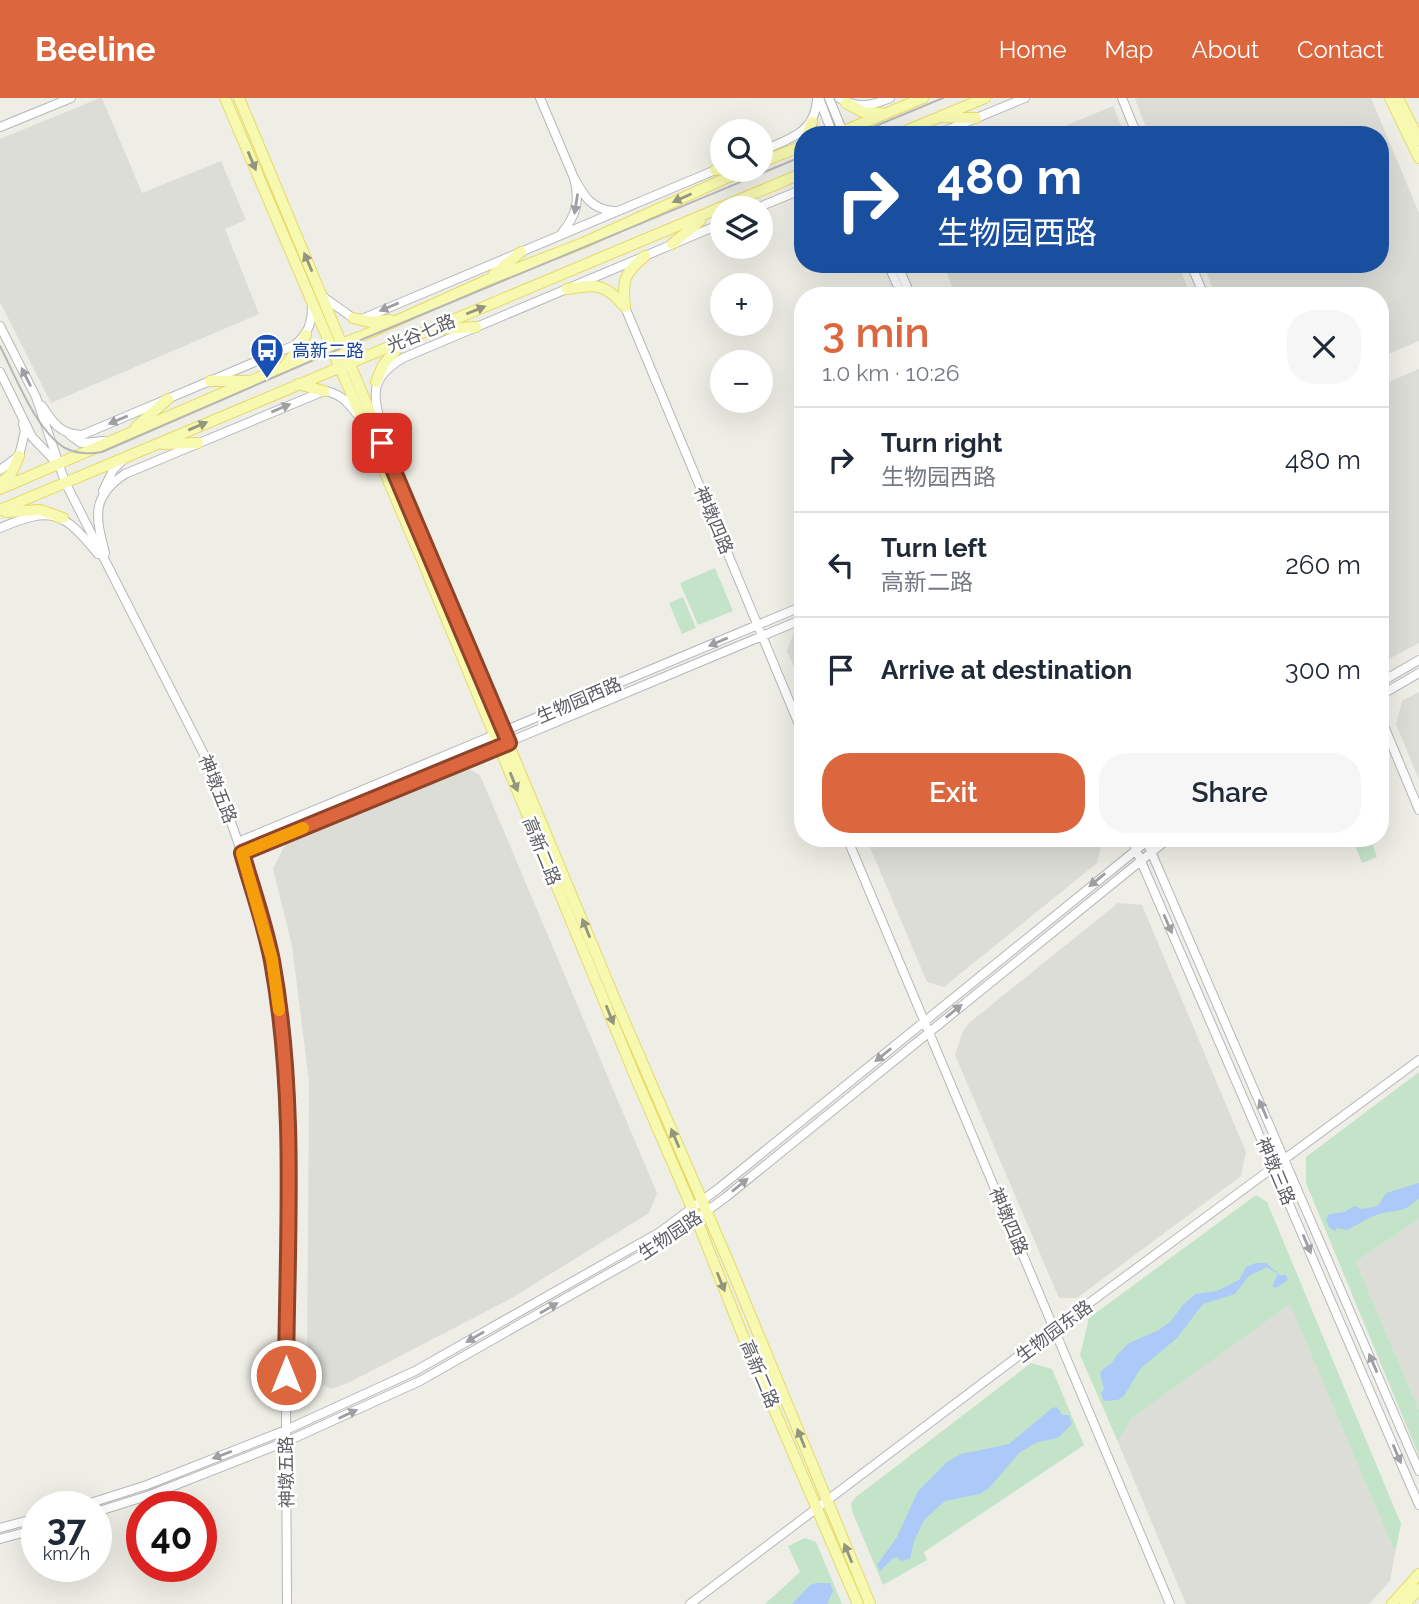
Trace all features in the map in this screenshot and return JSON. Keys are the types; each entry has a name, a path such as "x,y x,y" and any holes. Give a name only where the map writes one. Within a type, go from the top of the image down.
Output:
{"main road":[{"name":"高新二路","path":"225,98 312,303 337,346"},
{"name":"高新二路","path":"239,98 322,296 368,433 704,1205 870,1604"},
{"path":"857,126 923,98"},
{"path":"919,126 985,98"},
{"path":"1390,98 1419,158"},
{"path":"1398,98 1419,140"},
{"path":"843,100 863,112 872,113 904,106"},
{"path":"940,116 976,118"},
{"path":"810,126 812,122"},
{"path":"773,157 794,150"},
{"name":"光谷七路","path":"748,196 794,177"},
{"path":"779,183 794,181"},
{"name":"光谷七路","path":"0,486 337,346 487,280 583,243 718,182"},
{"path":"672,244 710,212"},
{"name":"光谷七路","path":"0,512 65,482 710,212"},
{"path":"487,280 520,252"},
{"path":"625,307 623,286 626,275 645,256"},
{"path":"567,289 589,285 602,286 613,293 625,307"},
{"path":"353,318 370,322 400,318"},
{"path":"428,330 476,327"},
{"path":"278,370 290,361 306,335"},
{"path":"376,382 383,365 407,339"},
{"name":"高新二路","path":"344,365 393,471 749,1351 858,1604"},
{"path":"211,381 253,380"},
{"path":"298,384 324,391"},
{"path":"127,434 168,399"},
{"path":"156,444 198,443"},
{"path":"0,486 11,474 19,456"},
{"path":"0,512 40,510 63,518"},
{"path":"1392,1604 1419,1574"},
{"path":"1405,1604 1419,1589"}],"street":[{"path":"0,127 71,98"},
{"path":"540,98 574,178 586,199 595,206 616,212"},
{"path":"807,126 812,122 818,98"},
{"path":"818,98 834,126"},
{"path":"829,98 836,126"},
{"path":"843,100 869,106 890,98"},
{"path":"957,126 1025,98"},
{"path":"1122,98 1133,126"},
{"path":"773,146 794,136"},
{"path":"322,296 353,318 362,319 710,173"},
{"path":"560,236 572,221 577,208 578,193 574,178"},
{"path":"773,201 794,193"},
{"path":"393,471 375,400 376,382 386,368 403,358 710,228"},
{"path":"69,435 82,435 295,345 306,335 312,321 312,303"},
{"name":"神墩四路","path":"625,307 794,712"},
{"name":"神墩五路","path":"0,326 36,397 65,482 214,774 239,842 272,959 284,1045 288,1128 285,1430 287,1604"},
{"name":"神墩五路","path":"0,372 32,436 58,464"},
{"path":"99,500 108,488 125,474 324,391 335,392 345,400 368,433"},
{"path":"36,397 55,426 81,443 114,440"},
{"path":"0,470 19,456 25,431 13,398"},
{"path":"109,568 96,519 99,500 113,470 126,457"},
{"path":"0,528 33,516 63,518 76,527 109,568"},
{"name":"生物园西路","path":"242,853 794,610"},
{"name":"生物园西路","path":"239,842 794,623"},
{"path":"1389,677 1419,660"},
{"path":"1389,690 1419,673"},
{"path":"1389,738 1419,810"},
{"name":"神墩四路","path":"851,847 1170,1604"},
{"name":"神墩三路","path":"1149,847 1419,1471"},
{"name":"生物园路","path":"704,1205 929,1032 1157,847"},
{"name":"生物园路","path":"112,1507 286,1442 420,1381 666,1241 694,1213 1136,849"},
{"name":"神墩三路","path":"1136,849 1419,1505"},
{"name":"生物园东路","path":"690,1604 1054,1329 1419,1060"},
{"name":"生物园路","path":"112,1496 285,1430 415,1371 694,1213"},
{"path":"0,1528 21,1522"},
{"path":"0,1539 21,1533"}],"shaded area":[{"path":"100,98 142,193 221,161 246,220 225,229 259,314 51,403 0,302 0,139"},
{"path":"1371,98 1383,126 1146,126 1135,99"},
{"path":"1113,106 1121,126 1065,126"},
{"path":"1389,141 1419,213 1419,341 1389,354 1389,287 1212,287 1207,273 1389,273"},
{"path":"947,273 1182,273 1187,287 952,287"},
{"path":"1419,369 1419,643 1389,659 1389,382"},
{"path":"794,632 794,668 787,651"},
{"path":"1419,692 1419,780 1396,724 1402,701"},
{"path":"469,769 480,775 657,1193 649,1213 510,1299 348,1383 331,1389 307,1376 309,1081 292,946 273,869 287,841"},
{"path":"870,847 1101,847 1097,863 944,987 927,982"},
{"path":"1118,903 1142,905 1246,1152 1241,1176 1077,1298 1059,1298 955,1055 963,1031 969,1023"},
{"path":"1419,1219 1419,1410 1356,1262"},
{"path":"1290,1303 1395,1553 1390,1581 1369,1604 1186,1604 1118,1442 1132,1418"}],"green space":[{"path":"715,568 733,611 698,625 680,583"},
{"path":"683,597 696,628 682,634 669,603"},
{"path":"1356,847 1373,847 1377,857 1362,863"},
{"path":"1419,1072 1419,1219 1356,1262 1419,1410 1419,1456 1306,1183 1306,1157"},
{"path":"1256,1195 1267,1202 1401,1524 1395,1553 1290,1304 1132,1418 1118,1442 1080,1355 1089,1318"},
{"path":"1031,1363 1052,1369 1084,1445 924,1552 927,1560 883,1585 851,1503"},
{"path":"805,1538 816,1542 842,1604 765,1604 800,1572 788,1546"}],"water":[{"path":"1419,1183 1419,1198 1406,1208 1378,1214 1347,1230 1337,1228 1335,1231 1329,1227 1326,1220 1329,1214 1344,1212 1355,1206 1362,1209 1378,1206 1386,1193"},
{"path":"1266,1263 1280,1275 1286,1275 1288,1280 1276,1288 1272,1286 1278,1274 1267,1267 1249,1276 1235,1294 1203,1304 1177,1338 1140,1369 1124,1396 1118,1400 1104,1401 1100,1374 1129,1343 1159,1330 1170,1322 1195,1294 1217,1291 1239,1280 1246,1267"},
{"path":"1057,1407 1062,1415 1069,1415 1072,1424 1058,1438 1038,1442 1020,1452 989,1488 980,1494 945,1501 924,1520 914,1541 910,1559 901,1561 897,1557 893,1558 880,1571 877,1565 897,1537 918,1491 947,1462 961,1454 1009,1444 1052,1408"},
{"path":"830,1583 833,1591 827,1604 792,1604 810,1585"}],"tram line":[{"path":"876,126 943,98"},
{"path":"0,346 27,402 54,440 74,451 102,452 332,352 794,160"}],"slow traffic":[{"path":"279,1010 272,959 242,853 303,828"}],"place":[{"name":"高新二路","path":"267,380"}],"route":[{"path":"286,1375 288,1128 284,1045 272,959 242,853 509,743 382,443"}]}
